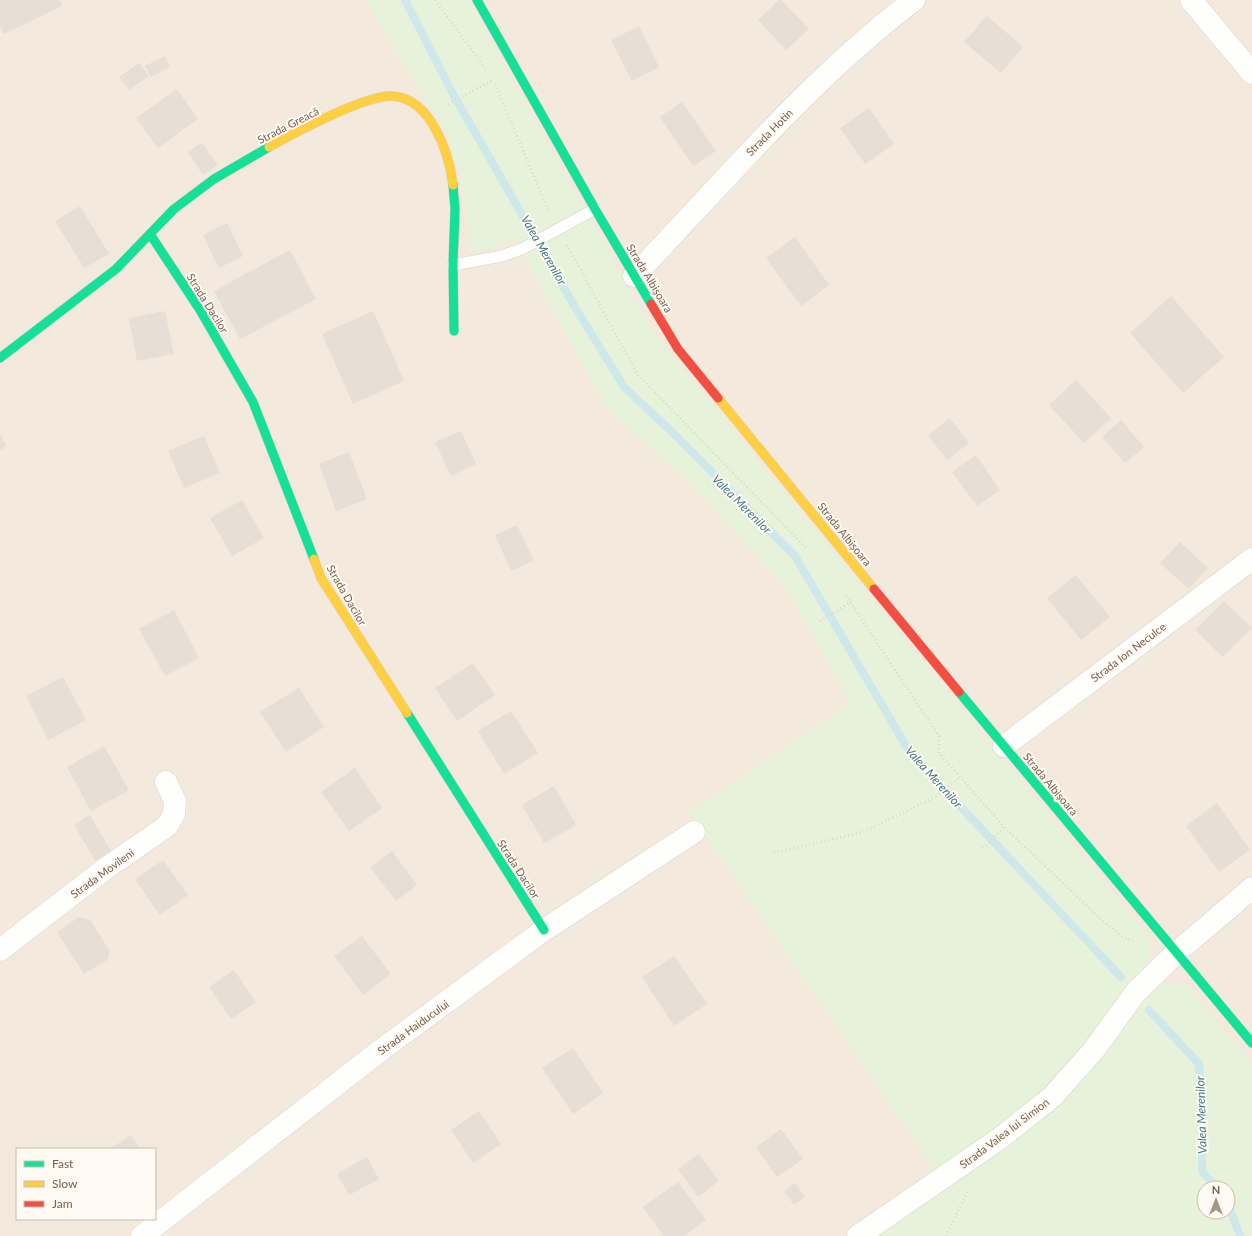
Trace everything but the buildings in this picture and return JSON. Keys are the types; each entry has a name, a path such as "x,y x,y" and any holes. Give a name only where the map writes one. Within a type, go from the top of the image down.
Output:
{"street":[{"name":"Strada Albișoara","path":"477,0 595,209 678,349 1004,746 1252,1043"},
{"name":"Strada Hotin","path":"634,276 741,160 824,76 880,26 914,0"},
{"path":"1191,0 1252,73"},
{"name":"Strada Greacă","path":"0,358 116,269 174,209 220,175 296,132 368,100 392,96 413,104 423,112 439,133 451,176 455,209 453,265 454,331"},
{"name":"Strada Dacilor","path":"150,234 200,310 253,402 321,578 544,930"},
{"name":"Strada Ion Neculce","path":"1004,746 1252,559"},
{"name":"Strada Movileni","path":"0,950 105,869 167,826 174,814 175,801 166,782"},
{"name":"Strada Haiducului","path":"142,1236 381,1050 544,930 694,832"},
{"name":"Strada Valea lui Simion","path":"858,1236 999,1139 1052,1097 1093,1051 1136,992 1176,953 1252,888"}],"lane":[{"path":"453,265 502,256 522,249 595,209"}],"path":[{"path":"449,104 493,80"},
{"path":"820,622 844,606"},
{"path":"774,852 863,832 937,796 959,778"},
{"path":"983,848 1004,828"}],"shaded area":[{"path":"0,0 1252,0 1252,1236 0,1236"}],"green space":[{"path":"366,0 467,0 654,333 1149,937 1150,954 1145,969 1040,1094 1002,1128 935,1170 689,812 851,703 783,584 692,486 607,408 544,295 517,239 473,254 460,174 444,128 414,82"},
{"path":"1164,982 1188,986 1252,1064 1252,1236 878,1236 963,1179 1037,1124 1067,1095 1132,1012"}],"waterway":[{"name":"Valea Merenilor","path":"405,0 454,96 575,307 624,387 674,434 795,556 910,753 1121,977"},
{"name":"Valea Merenilor","path":"1149,1010 1199,1064 1202,1121 1202,1171 1209,1180"},
{"name":"Valea Merenilor","path":"1234,1220 1240,1236"}],"traffic: fast":[{"path":"477,0 595,209 651,304"},
{"path":"0,358 116,269 174,209 214,179 269,147"},
{"path":"453,185 455,209 453,265 454,331"},
{"path":"150,234 200,310 253,402 314,559"},
{"path":"959,692 1252,1043"},
{"path":"407,713 544,930"}],"traffic: slow":[{"path":"269,147 312,124 348,108 380,97 392,96 406,99 417,106 436,129 447,158 453,185"},
{"path":"718,398 874,589"},
{"path":"314,559 321,578 407,713"}],"traffic: jam":[{"path":"651,304 678,349 718,398"},
{"path":"874,589 959,692"}]}
